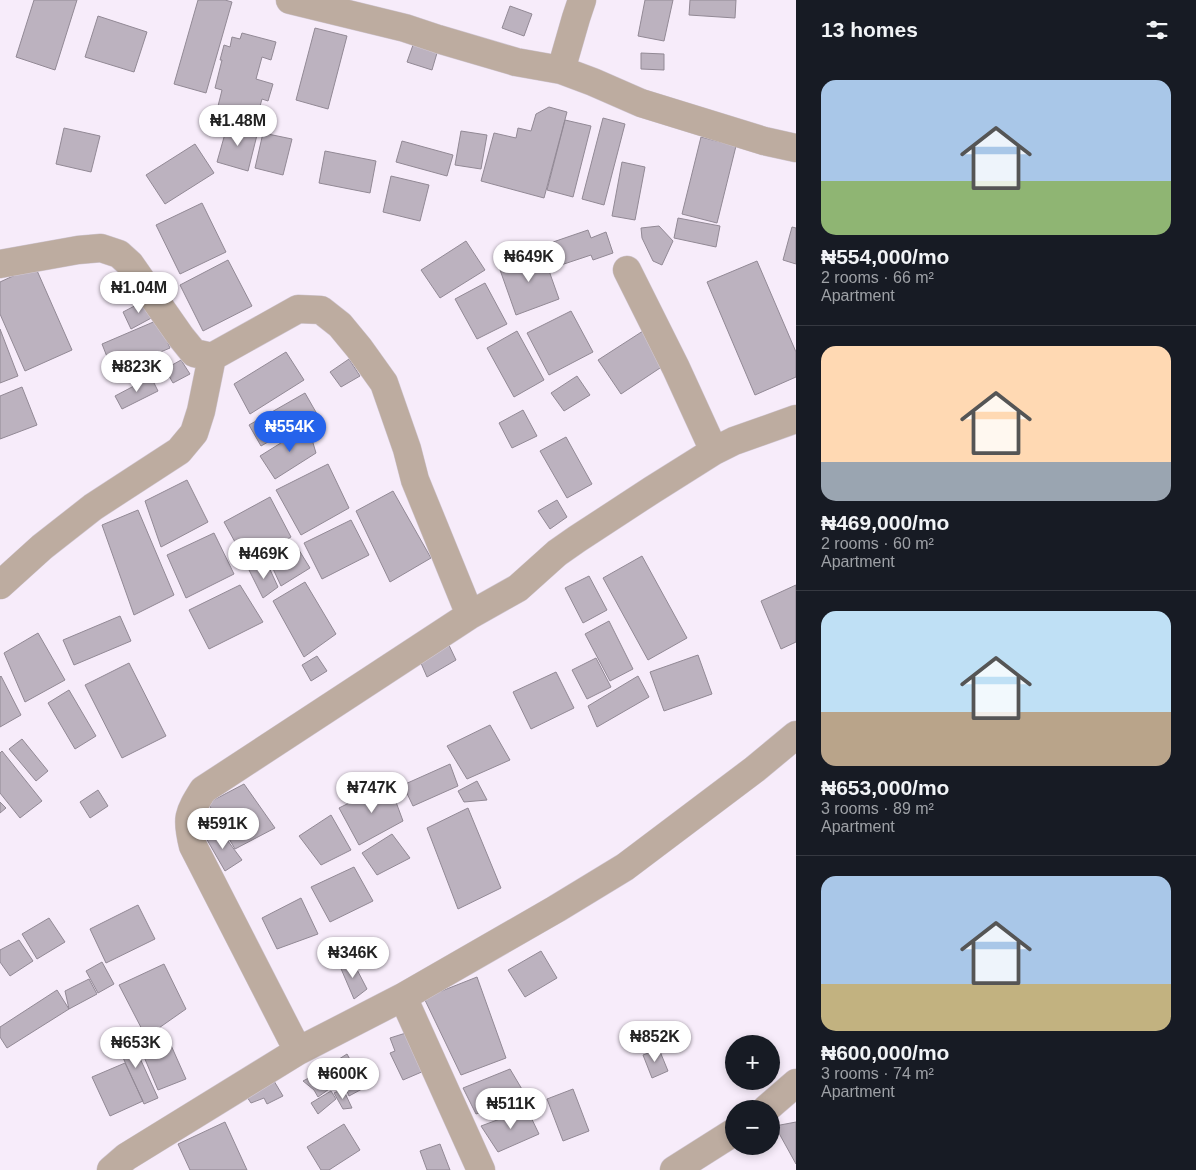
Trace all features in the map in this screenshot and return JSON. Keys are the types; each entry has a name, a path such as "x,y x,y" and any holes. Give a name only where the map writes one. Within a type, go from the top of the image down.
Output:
{"street":[{"path":"290,0 405,28 516,62 561,70 641,103 764,141 796,148"},
{"path":"561,70 582,0"},
{"path":"0,264 78,250 101,248 119,254 130,264 181,338 194,353 212,357 298,309 321,310 340,325 384,383 407,449 415,480 470,615"},
{"path":"627,270 676,368 714,451"},
{"path":"0,585 42,546 93,507 179,451 194,433 201,412 212,357"},
{"path":"298,1051 193,846 189,828 191,810 203,790 470,615 518,588 577,539 714,451 734,441 796,419"},
{"path":"111,1170 126,1157 298,1051 403,997 625,867 755,769 796,735"},
{"path":"403,997 481,1170"},
{"path":"776,1100 796,1083"},
{"path":"674,1170 725,1138"}],"building":[{"path":"34,0 77,0 55,70 16,57"},
{"path":"198,0 225,0 232,2 206,93 174,84"},
{"path":"645,0 673,0 664,41 638,36"},
{"path":"690,0 736,0 735,18 689,15"},
{"path":"510,6 532,14 524,36 502,28"},
{"path":"98,16 147,32 134,72 85,57"},
{"path":"315,28 347,36 328,109 296,100"},
{"path":"242,33 276,42 271,60 262,57 256,79 273,84 268,101 262,99 255,124 216,114 222,90 215,88 224,45 230,47 232,37 240,39"},
{"path":"413,45 437,53 432,70 407,62"},
{"path":"641,53 664,54 664,70 641,69"},
{"path":"549,107 567,112 544,198 481,181 494,133 516,138 518,128 531,131 536,114"},
{"path":"603,118 625,124 604,205 582,199"},
{"path":"565,120 591,126 573,197 547,190"},
{"path":"228,123 258,131 248,171 217,162"},
{"path":"64,128 100,136 91,172 56,164"},
{"path":"461,131 487,135 481,169 455,165"},
{"path":"263,133 292,139 283,175 255,168"},
{"path":"701,137 736,146 717,223 682,214"},
{"path":"402,141 453,155 447,176 396,162"},
{"path":"195,144 214,173 165,204 146,175"},
{"path":"325,151 376,161 370,193 319,183"},
{"path":"622,162 645,167 635,220 612,216"},
{"path":"391,176 429,185 420,221 383,212"},
{"path":"202,203 226,252 180,274 156,225"},
{"path":"678,218 720,226 716,247 674,238"},
{"path":"659,226 673,241 662,265 653,261 642,238 641,228"},
{"path":"792,227 796,228 796,264 783,260"},
{"path":"588,230 591,238 606,232 613,253 593,260 591,255 561,265 553,242"},
{"path":"466,241 485,270 440,298 421,270"},
{"path":"542,251 559,299 516,315 499,267"},
{"path":"228,260 252,306 203,331 180,285"},
{"path":"757,261 796,352 796,377 755,395 707,282"},
{"path":"35,266 72,350 25,371 0,314 0,282"},
{"path":"485,283 507,324 477,339 455,299"},
{"path":"146,300 155,316 131,329 123,312"},
{"path":"571,311 593,352 549,375 527,333"},
{"path":"158,320 170,348 113,372 102,344"},
{"path":"0,329 18,376 0,383"},
{"path":"517,331 544,380 514,397 487,348"},
{"path":"643,331 666,364 621,394 598,360"},
{"path":"286,352 304,380 250,414 234,384"},
{"path":"349,359 360,376 341,387 330,372"},
{"path":"181,360 190,374 173,383 165,369"},
{"path":"577,376 590,395 564,411 551,393"},
{"path":"151,377 158,391 122,409 115,396"},
{"path":"22,387 37,425 0,439 0,396"},
{"path":"305,393 317,414 261,446 249,425"},
{"path":"523,410 537,436 512,448 499,423"},
{"path":"308,426 316,453 275,479 260,456"},
{"path":"566,437 592,484 567,498 540,451"},
{"path":"328,464 349,508 301,535 276,490"},
{"path":"187,480 208,522 161,547 145,501"},
{"path":"393,491 431,558 390,582 356,511"},
{"path":"270,497 291,537 246,562 224,522"},
{"path":"557,500 567,517 550,529 538,511"},
{"path":"138,510 174,595 134,615 102,525"},
{"path":"351,520 369,555 322,579 304,543"},
{"path":"214,533 234,574 186,598 167,555"},
{"path":"294,542 310,568 281,586 268,558"},
{"path":"642,556 687,638 648,660 603,578"},
{"path":"267,563 278,587 263,598 249,570"},
{"path":"589,576 607,610 583,623 565,588"},
{"path":"305,582 336,634 304,657 273,601"},
{"path":"240,585 263,622 209,649 189,610"},
{"path":"796,585 796,642 781,649 761,601"},
{"path":"120,616 131,641 74,665 63,640"},
{"path":"609,621 633,669 610,681 585,634"},
{"path":"38,633 65,680 25,702 4,653"},
{"path":"446,639 456,660 427,677 417,654"},
{"path":"698,655 712,694 664,711 650,672"},
{"path":"317,656 327,671 311,681 302,665"},
{"path":"596,658 611,687 587,699 572,670"},
{"path":"129,663 166,736 122,758 85,685"},
{"path":"556,672 574,708 531,729 513,692"},
{"path":"638,676 649,697 597,727 588,706"},
{"path":"0,677 21,715 0,727"},
{"path":"69,690 96,736 75,749 48,703"},
{"path":"490,725 510,760 467,779 447,746"},
{"path":"22,739 48,771 36,781 9,749"},
{"path":"2,751 42,801 20,818 0,793 0,753"},
{"path":"450,764 458,786 413,806 403,785"},
{"path":"477,781 487,800 464,802 458,791"},
{"path":"389,783 403,821 359,845 339,808"},
{"path":"244,784 275,828 235,849 208,803"},
{"path":"98,790 108,806 90,818 80,802"},
{"path":"0,802 6,808 0,813"},
{"path":"468,808 501,888 458,909 427,828"},
{"path":"331,815 351,850 321,865 299,836"},
{"path":"219,829 242,860 225,871 206,838"},
{"path":"392,834 410,858 377,875 362,853"},
{"path":"354,867 373,901 330,922 311,887"},
{"path":"301,898 318,934 277,949 262,918"},
{"path":"138,905 155,939 106,963 90,929"},
{"path":"49,918 65,942 37,959 22,934"},
{"path":"19,940 33,961 10,976 0,962 0,950"},
{"path":"541,951 557,978 525,997 508,970"},
{"path":"352,960 367,989 354,999 339,964"},
{"path":"102,962 114,984 98,993 86,971"},
{"path":"164,964 186,1009 146,1037 119,985"},
{"path":"477,977 506,1058 461,1075 424,998"},
{"path":"89,979 97,994 69,1009 65,991"},
{"path":"57,990 69,1009 7,1048 0,1037 0,1027"},
{"path":"409,1032 424,1071 403,1080 390,1053 395,1051 390,1038"},
{"path":"129,1034 158,1098 144,1104 115,1040"},
{"path":"166,1034 186,1079 158,1090 139,1045"},
{"path":"659,1049 668,1071 652,1078 643,1055"},
{"path":"347,1054 357,1072 352,1075 362,1089 349,1096 342,1080 338,1083 328,1066"},
{"path":"125,1063 143,1101 110,1116 92,1077"},
{"path":"510,1069 526,1096 476,1114 463,1088"},
{"path":"324,1070 336,1084 318,1097 314,1090 303,1081"},
{"path":"271,1076 283,1096 267,1104 264,1098 251,1103 243,1091"},
{"path":"343,1089 352,1108 343,1109 334,1093"},
{"path":"573,1089 589,1131 563,1141 547,1099"},
{"path":"331,1091 336,1099 318,1114 311,1103"},
{"path":"527,1109 539,1134 498,1152 481,1126"},
{"path":"225,1122 247,1170 190,1170 178,1144"},
{"path":"796,1122 796,1164 780,1135 780,1125"},
{"path":"344,1124 360,1150 329,1170 321,1170 307,1147"},
{"path":"440,1144 450,1170 427,1170 420,1151"}]}
